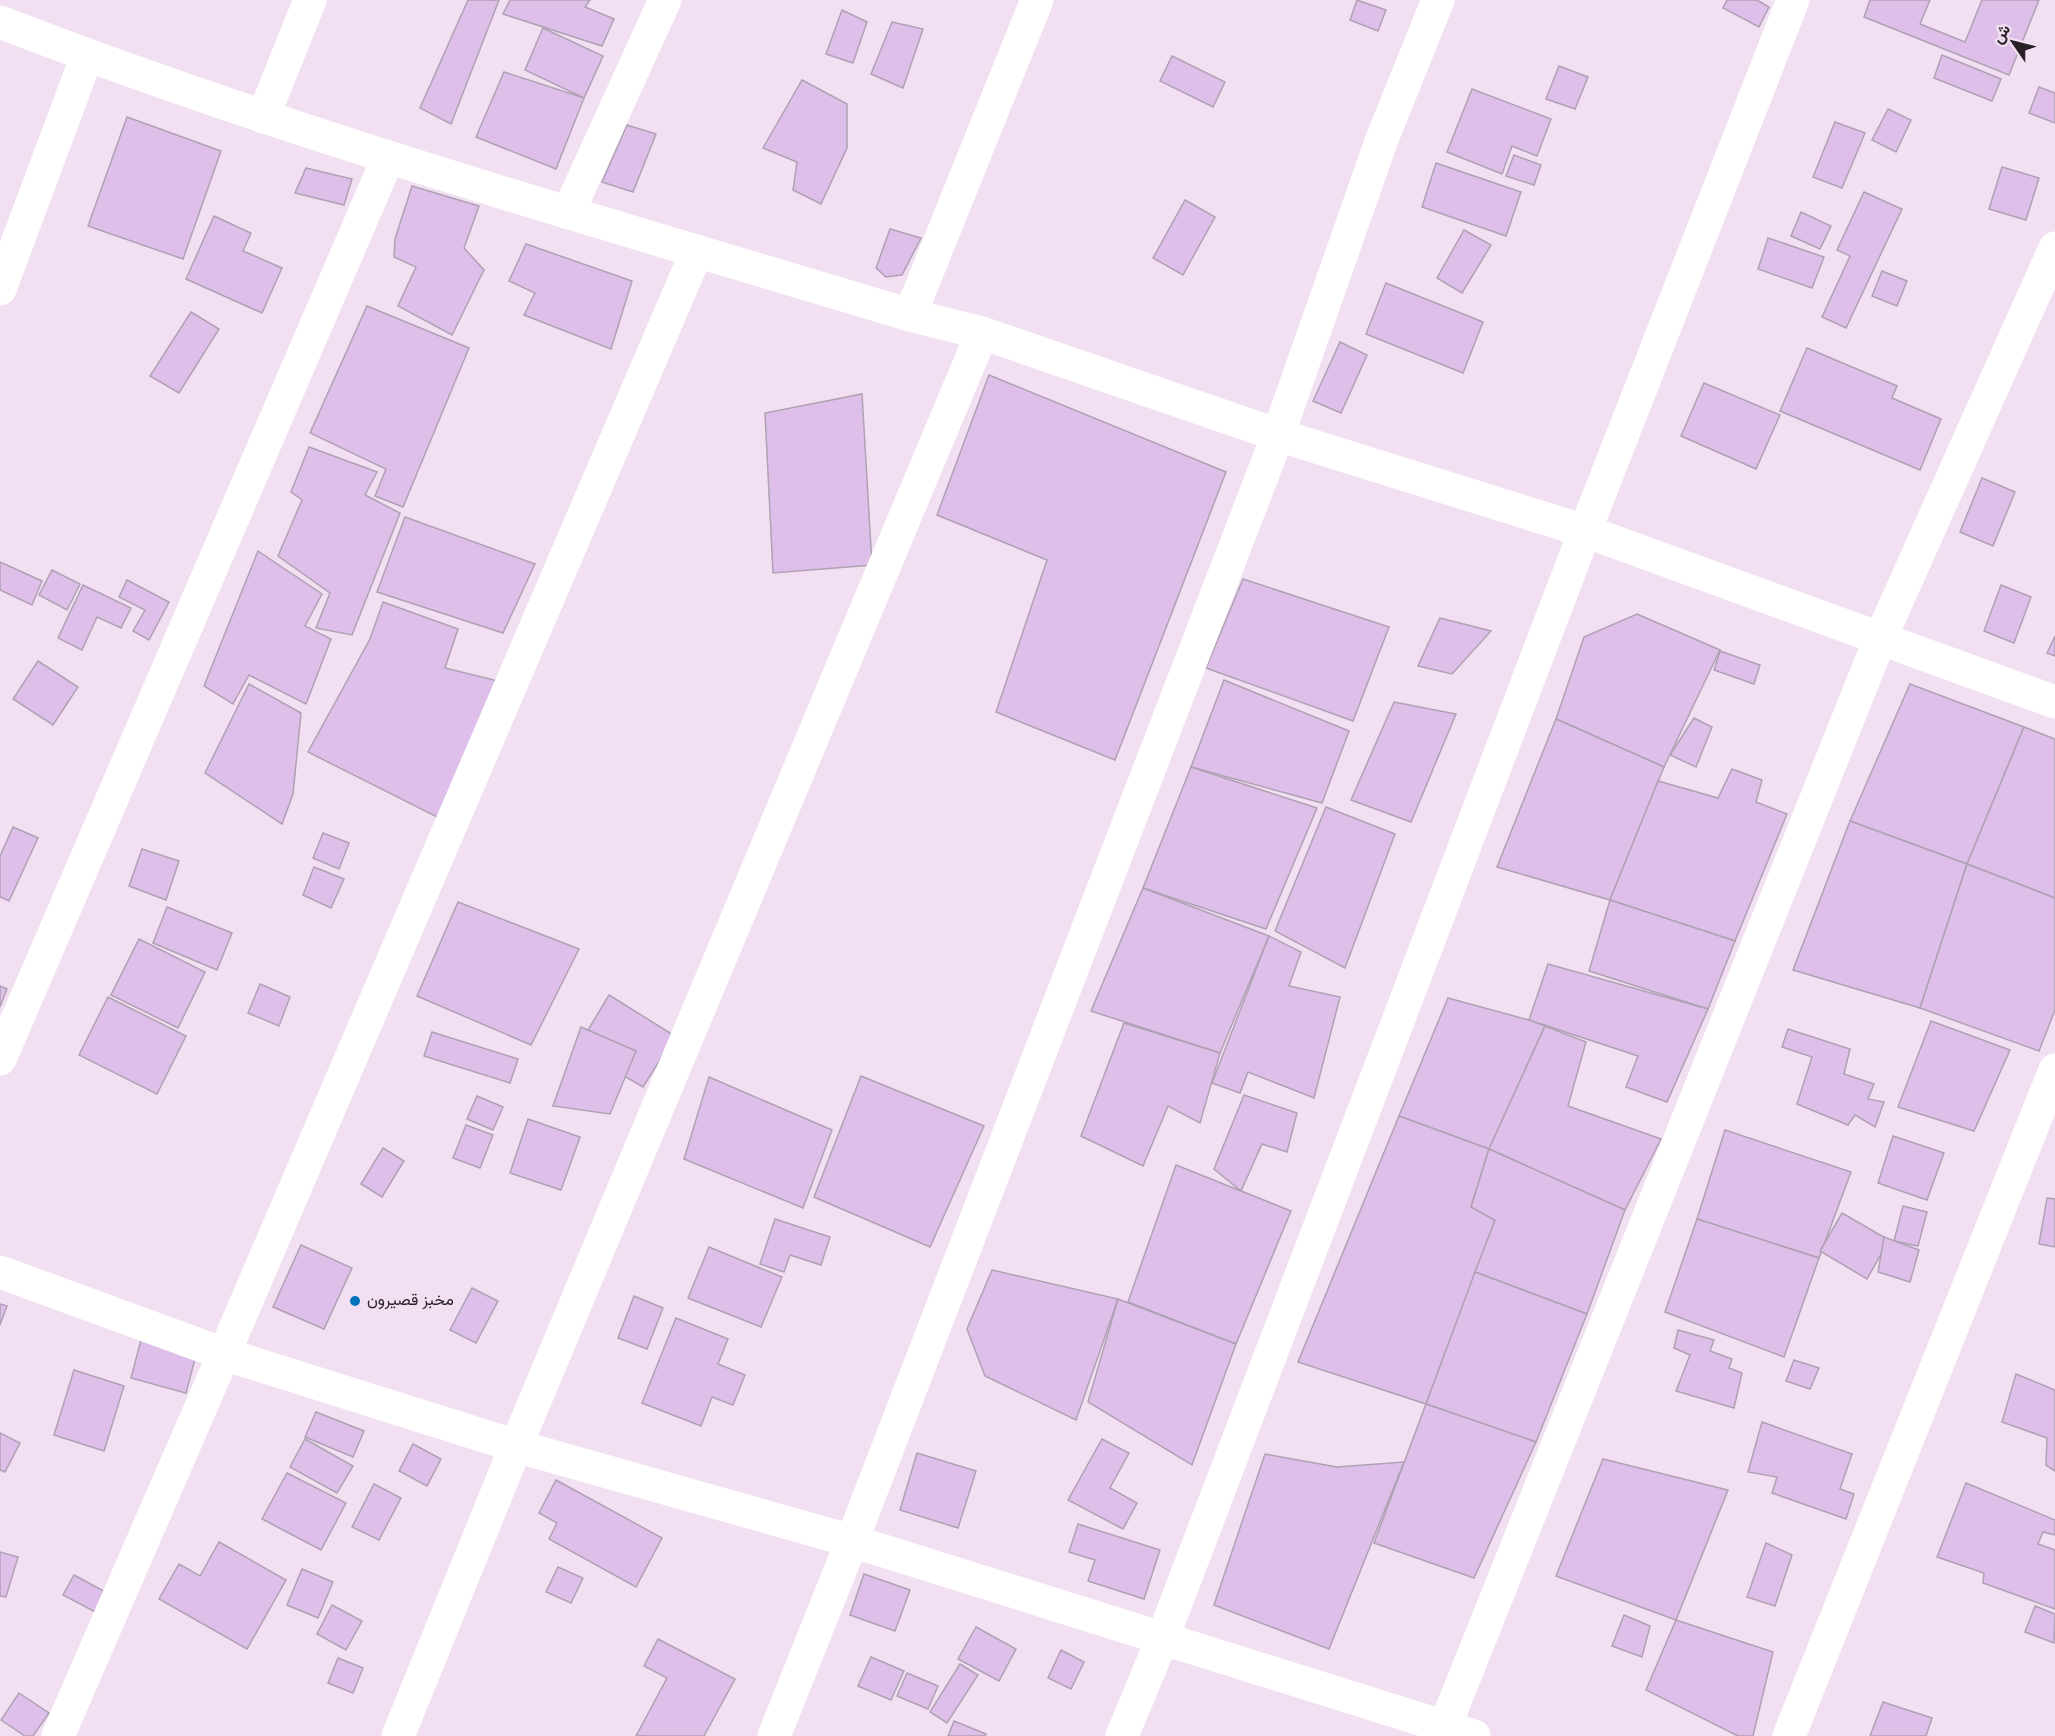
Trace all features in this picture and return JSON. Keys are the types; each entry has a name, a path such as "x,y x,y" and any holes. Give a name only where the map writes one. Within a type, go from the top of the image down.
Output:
{"street":[{"path":"263,117 310,0"},
{"path":"568,213 665,0"},
{"path":"910,315 1036,0"},
{"path":"774,1736 852,1541 1278,435 1382,139 1438,0"},
{"path":"1122,1736 1162,1637 1585,531 1793,0"},
{"path":"0,22 87,56 388,158 910,315 982,333 1278,435 1585,531 2055,702"},
{"path":"0,289 87,56"},
{"path":"0,1059 388,158"},
{"path":"0,1272 224,1354 516,1446 852,1541 1162,1637 1453,1733 1880,639 2055,248"},
{"path":"58,1736 697,251"},
{"path":"398,1736 516,1446 982,333"},
{"path":"1789,1736 2055,1070"}],"building":[{"path":"468,0 499,0 451,124 420,108"},
{"path":"510,0 590,0 585,7 614,19 602,46 503,14"},
{"path":"1357,0 1386,10 1378,31 1350,20"},
{"path":"1727,0 1757,0 1769,7 1759,27 1723,8"},
{"path":"1870,0 1930,0 1920,24 1965,42 1982,0 2039,0 2009,75 1864,17"},
{"path":"842,10 867,22 853,63 826,54"},
{"path":"892,22 923,29 903,88 871,74"},
{"path":"543,28 603,56 584,98 525,70"},
{"path":"1942,55 2001,79 1992,101 1934,78"},
{"path":"1172,56 1225,82 1213,107 1160,81"},
{"path":"1559,66 1588,77 1575,109 1546,99"},
{"path":"504,72 584,98 556,169 476,137"},
{"path":"802,80 847,104 847,148 821,204 793,190 797,162 763,148"},
{"path":"2039,87 2055,93 2055,123 2029,113"},
{"path":"1472,89 1551,119 1537,156 1512,146 1502,174 1447,152"},
{"path":"1888,109 1911,120 1896,152 1872,140"},
{"path":"127,117 221,151 183,259 88,226"},
{"path":"1835,122 1865,133 1842,188 1813,177"},
{"path":"627,125 656,134 633,192 602,182"},
{"path":"1514,155 1541,165 1534,185 1506,176"},
{"path":"1436,163 1521,192 1506,236 1422,207"},
{"path":"2002,167 2039,178 2026,220 1989,209"},
{"path":"306,168 352,179 344,205 295,193"},
{"path":"412,186 479,206 464,248 484,270 452,335 398,306 416,267 394,257 395,239"},
{"path":"1864,192 1902,209 1846,328 1822,317 1850,256 1837,250"},
{"path":"1185,200 1215,217 1183,275 1153,258"},
{"path":"1801,212 1831,226 1820,249 1791,236"},
{"path":"214,216 251,233 243,251 282,268 262,313 186,279"},
{"path":"890,229 921,238 902,275 886,277 876,268"},
{"path":"1464,230 1491,245 1462,293 1437,278"},
{"path":"1768,238 1824,257 1812,288 1758,269"},
{"path":"526,244 632,281 611,349 524,315 535,293 509,281"},
{"path":"1882,271 1907,281 1897,306 1872,296"},
{"path":"1386,283 1483,322 1463,373 1366,334"},
{"path":"367,306 469,348 403,507 375,496 386,469 310,433"},
{"path":"191,312 219,329 179,393 150,376"},
{"path":"1340,342 1367,355 1341,413 1313,401"},
{"path":"1807,348 1897,386 1892,398 1941,419 1920,470 1780,411"},
{"path":"989,375 1226,472 1115,760 996,712 1047,560 937,515"},
{"path":"1704,383 1780,415 1756,469 1681,436"},
{"path":"862,394 872,565 773,573 765,413"},
{"path":"309,447 377,472 365,495 400,513 352,635 316,628 330,593 278,556 302,500 291,492"},
{"path":"1982,478 2015,492 1993,546 1960,532"},
{"path":"405,517 535,564 503,633 377,592"},
{"path":"258,551 322,594 305,626 331,639 306,704 249,675 233,704 204,686"},
{"path":"0,562 42,581 32,605 0,590"},
{"path":"52,570 80,584 67,610 39,595"},
{"path":"1243,579 1389,627 1353,721 1206,668"},
{"path":"127,580 169,602 149,640 133,631 145,610 119,597"},
{"path":"83,585 131,608 121,628 97,617 82,650 58,638"},
{"path":"2001,585 2031,597 2014,643 1984,631"},
{"path":"383,602 458,629 445,668 510,684 451,824 308,752 370,639"},
{"path":"1637,614 1720,650 1664,767 1556,719 1584,637"},
{"path":"1440,618 1491,631 1452,674 1418,666"},
{"path":"2055,636 2055,656 2047,653"},
{"path":"1720,651 1760,665 1754,684 1714,670"},
{"path":"38,661 78,687 53,725 13,699"},
{"path":"1224,680 1349,731 1322,803 1191,767"},
{"path":"249,684 301,713 293,794 282,824 205,773"},
{"path":"1910,684 2024,727 1967,864 1850,821"},
{"path":"1394,702 1456,714 1411,822 1351,800"},
{"path":"1694,718 1712,727 1696,767 1670,755"},
{"path":"1556,719 1664,767 1610,900 1497,867"},
{"path":"2024,727 2055,739 2055,898 1967,864"},
{"path":"1191,767 1317,808 1266,929 1143,888"},
{"path":"1732,769 1762,780 1756,802 1787,814 1735,941 1610,900 1658,781 1718,798"},
{"path":"1326,807 1395,834 1345,968 1275,931"},
{"path":"1850,821 1967,864 1920,1008 1793,970"},
{"path":"13,827 38,838 9,901 0,897 0,856"},
{"path":"323,833 349,843 339,869 313,858"},
{"path":"142,849 179,861 166,900 129,886"},
{"path":"1967,864 2055,898 2055,1010 2039,1051 1920,1008"},
{"path":"314,867 344,879 331,908 303,895"},
{"path":"1143,888 1269,936 1220,1053 1091,1011"},
{"path":"1610,900 1735,941 1708,1009 1589,971"},
{"path":"458,902 579,949 531,1045 417,996"},
{"path":"167,907 232,933 217,970 153,943"},
{"path":"1269,936 1301,952 1289,986 1340,997 1314,1098 1248,1072 1240,1093 1212,1083"},
{"path":"139,939 205,972 178,1028 111,995"},
{"path":"1548,964 1708,1009 1667,1102 1626,1087 1638,1056 1529,1020"},
{"path":"260,984 290,997 279,1026 248,1013"},
{"path":"0,986 7,989 0,1007"},
{"path":"609,995 675,1036 643,1087 619,1073 629,1056 588,1030"},
{"path":"108,997 186,1036 157,1094 79,1055"},
{"path":"1448,998 1545,1026 1489,1149 1399,1116"},
{"path":"1931,1021 2010,1050 1974,1131 1898,1107"},
{"path":"1124,1023 1220,1053 1200,1123 1168,1106 1143,1166 1081,1136"},
{"path":"1545,1026 1586,1042 1568,1106 1661,1139 1625,1210 1489,1149"},
{"path":"581,1027 636,1051 610,1114 553,1106"},
{"path":"1788,1029 1850,1049 1844,1074 1874,1084 1868,1099 1884,1102 1875,1127 1855,1115 1848,1125 1797,1104 1812,1057 1782,1047"},
{"path":"432,1032 518,1059 510,1083 424,1056"},
{"path":"861,1076 984,1126 930,1247 814,1197"},
{"path":"709,1077 832,1130 803,1208 684,1159"},
{"path":"1244,1095 1297,1113 1287,1152 1262,1144 1241,1191 1214,1169"},
{"path":"477,1096 503,1107 493,1130 467,1119"},
{"path":"1399,1116 1489,1149 1471,1207 1495,1220 1426,1404 1298,1362"},
{"path":"528,1119 580,1137 561,1190 510,1173"},
{"path":"466,1125 493,1135 480,1168 453,1158"},
{"path":"1725,1130 1851,1172 1819,1258 1697,1219"},
{"path":"1893,1136 1944,1153 1927,1200 1878,1183"},
{"path":"383,1148 404,1161 382,1197 361,1184"},
{"path":"1489,1149 1625,1210 1587,1314 1475,1272 1495,1220 1471,1207"},
{"path":"1176,1165 1291,1211 1236,1344 1128,1302"},
{"path":"2047,1198 2055,1199 2055,1247 2039,1244"},
{"path":"1903,1206 1927,1212 1918,1246 1894,1241"},
{"path":"1842,1213 1889,1240 1867,1279 1820,1251"},
{"path":"775,1219 830,1237 821,1265 790,1255 784,1272 760,1264"},
{"path":"1697,1219 1819,1258 1784,1357 1665,1312"},
{"path":"1884,1237 1919,1250 1910,1282 1878,1272"},
{"path":"301,1245 352,1268 324,1329 273,1307"},
{"path":"709,1247 782,1277 761,1327 688,1298"},
{"path":"992,1270 1118,1299 1076,1420 985,1376 967,1329"},
{"path":"1475,1272 1587,1314 1536,1442 1426,1404"},
{"path":"472,1288 498,1301 476,1343 450,1330"},
{"path":"634,1296 663,1308 647,1349 618,1338"},
{"path":"1118,1299 1236,1344 1192,1465 1088,1402"},
{"path":"0,1304 7,1306 0,1325"},
{"path":"676,1318 728,1339 718,1364 745,1375 733,1405 712,1397 701,1426 642,1403"},
{"path":"1678,1330 1714,1340 1710,1351 1732,1359 1729,1368 1742,1373 1734,1408 1676,1391 1690,1355 1674,1348"},
{"path":"141,1340 196,1355 186,1393 131,1378"},
{"path":"1794,1360 1819,1368 1810,1389 1786,1381"},
{"path":"74,1370 124,1386 104,1451 54,1435"},
{"path":"2016,1374 2055,1390 2055,1471 2046,1465 2047,1438 2002,1422"},
{"path":"1426,1404 1536,1442 1474,1578 1374,1543"},
{"path":"316,1412 364,1431 353,1457 305,1437"},
{"path":"1762,1422 1852,1454 1840,1489 1854,1494 1846,1519 1772,1493 1777,1477 1748,1472"},
{"path":"0,1433 20,1443 5,1472 0,1470"},
{"path":"305,1439 353,1466 337,1493 290,1467"},
{"path":"1102,1439 1129,1453 1110,1488 1137,1503 1123,1529 1068,1500"},
{"path":"413,1444 441,1459 427,1486 399,1471"},
{"path":"917,1453 976,1471 958,1528 900,1510"},
{"path":"1265,1454 1337,1467 1404,1462 1329,1649 1214,1605"},
{"path":"1603,1459 1728,1490 1676,1620 1556,1576"},
{"path":"287,1473 346,1503 321,1550 262,1519"},
{"path":"556,1480 662,1538 636,1587 549,1539 557,1523 539,1513"},
{"path":"1966,1483 2055,1520 2055,1535 2043,1532 2038,1544 2055,1550 2055,1609 1983,1583 1984,1573 1937,1557"},
{"path":"374,1484 401,1498 379,1540 352,1527"},
{"path":"1078,1524 1160,1550 1144,1599 1088,1581 1095,1560 1069,1552"},
{"path":"219,1542 286,1580 247,1649 159,1599 179,1564 200,1576"},
{"path":"1766,1543 1792,1555 1775,1606 1747,1597"},
{"path":"0,1552 18,1557 6,1597 0,1596"},
{"path":"558,1567 583,1578 571,1603 546,1592"},
{"path":"302,1569 333,1582 318,1618 287,1605"},
{"path":"864,1574 910,1590 895,1631 850,1615"},
{"path":"74,1575 111,1595 101,1615 63,1595"},
{"path":"332,1605 362,1621 346,1650 317,1634"},
{"path":"2035,1606 2055,1614 2054,1643 2025,1632"},
{"path":"1624,1615 1650,1626 1642,1657 1612,1646"},
{"path":"1676,1620 1773,1652 1753,1736 1738,1736 1646,1690"},
{"path":"976,1627 1016,1649 999,1681 958,1659"},
{"path":"658,1639 735,1679 704,1736 636,1736 667,1678 644,1666"},
{"path":"1061,1650 1084,1662 1071,1689 1048,1678"},
{"path":"871,1657 904,1671 891,1700 858,1686"},
{"path":"338,1658 363,1668 353,1693 328,1683"},
{"path":"960,1664 978,1675 947,1723 930,1712"},
{"path":"907,1673 938,1686 928,1709 897,1696"},
{"path":"19,1693 49,1713 33,1736 25,1736 1,1720"},
{"path":"1883,1702 1932,1718 1926,1736 1870,1736"},
{"path":"954,1721 986,1734 985,1736 948,1736"}],"place":[{"name":"مخبز قصيرون","path":"355,1301"}]}
